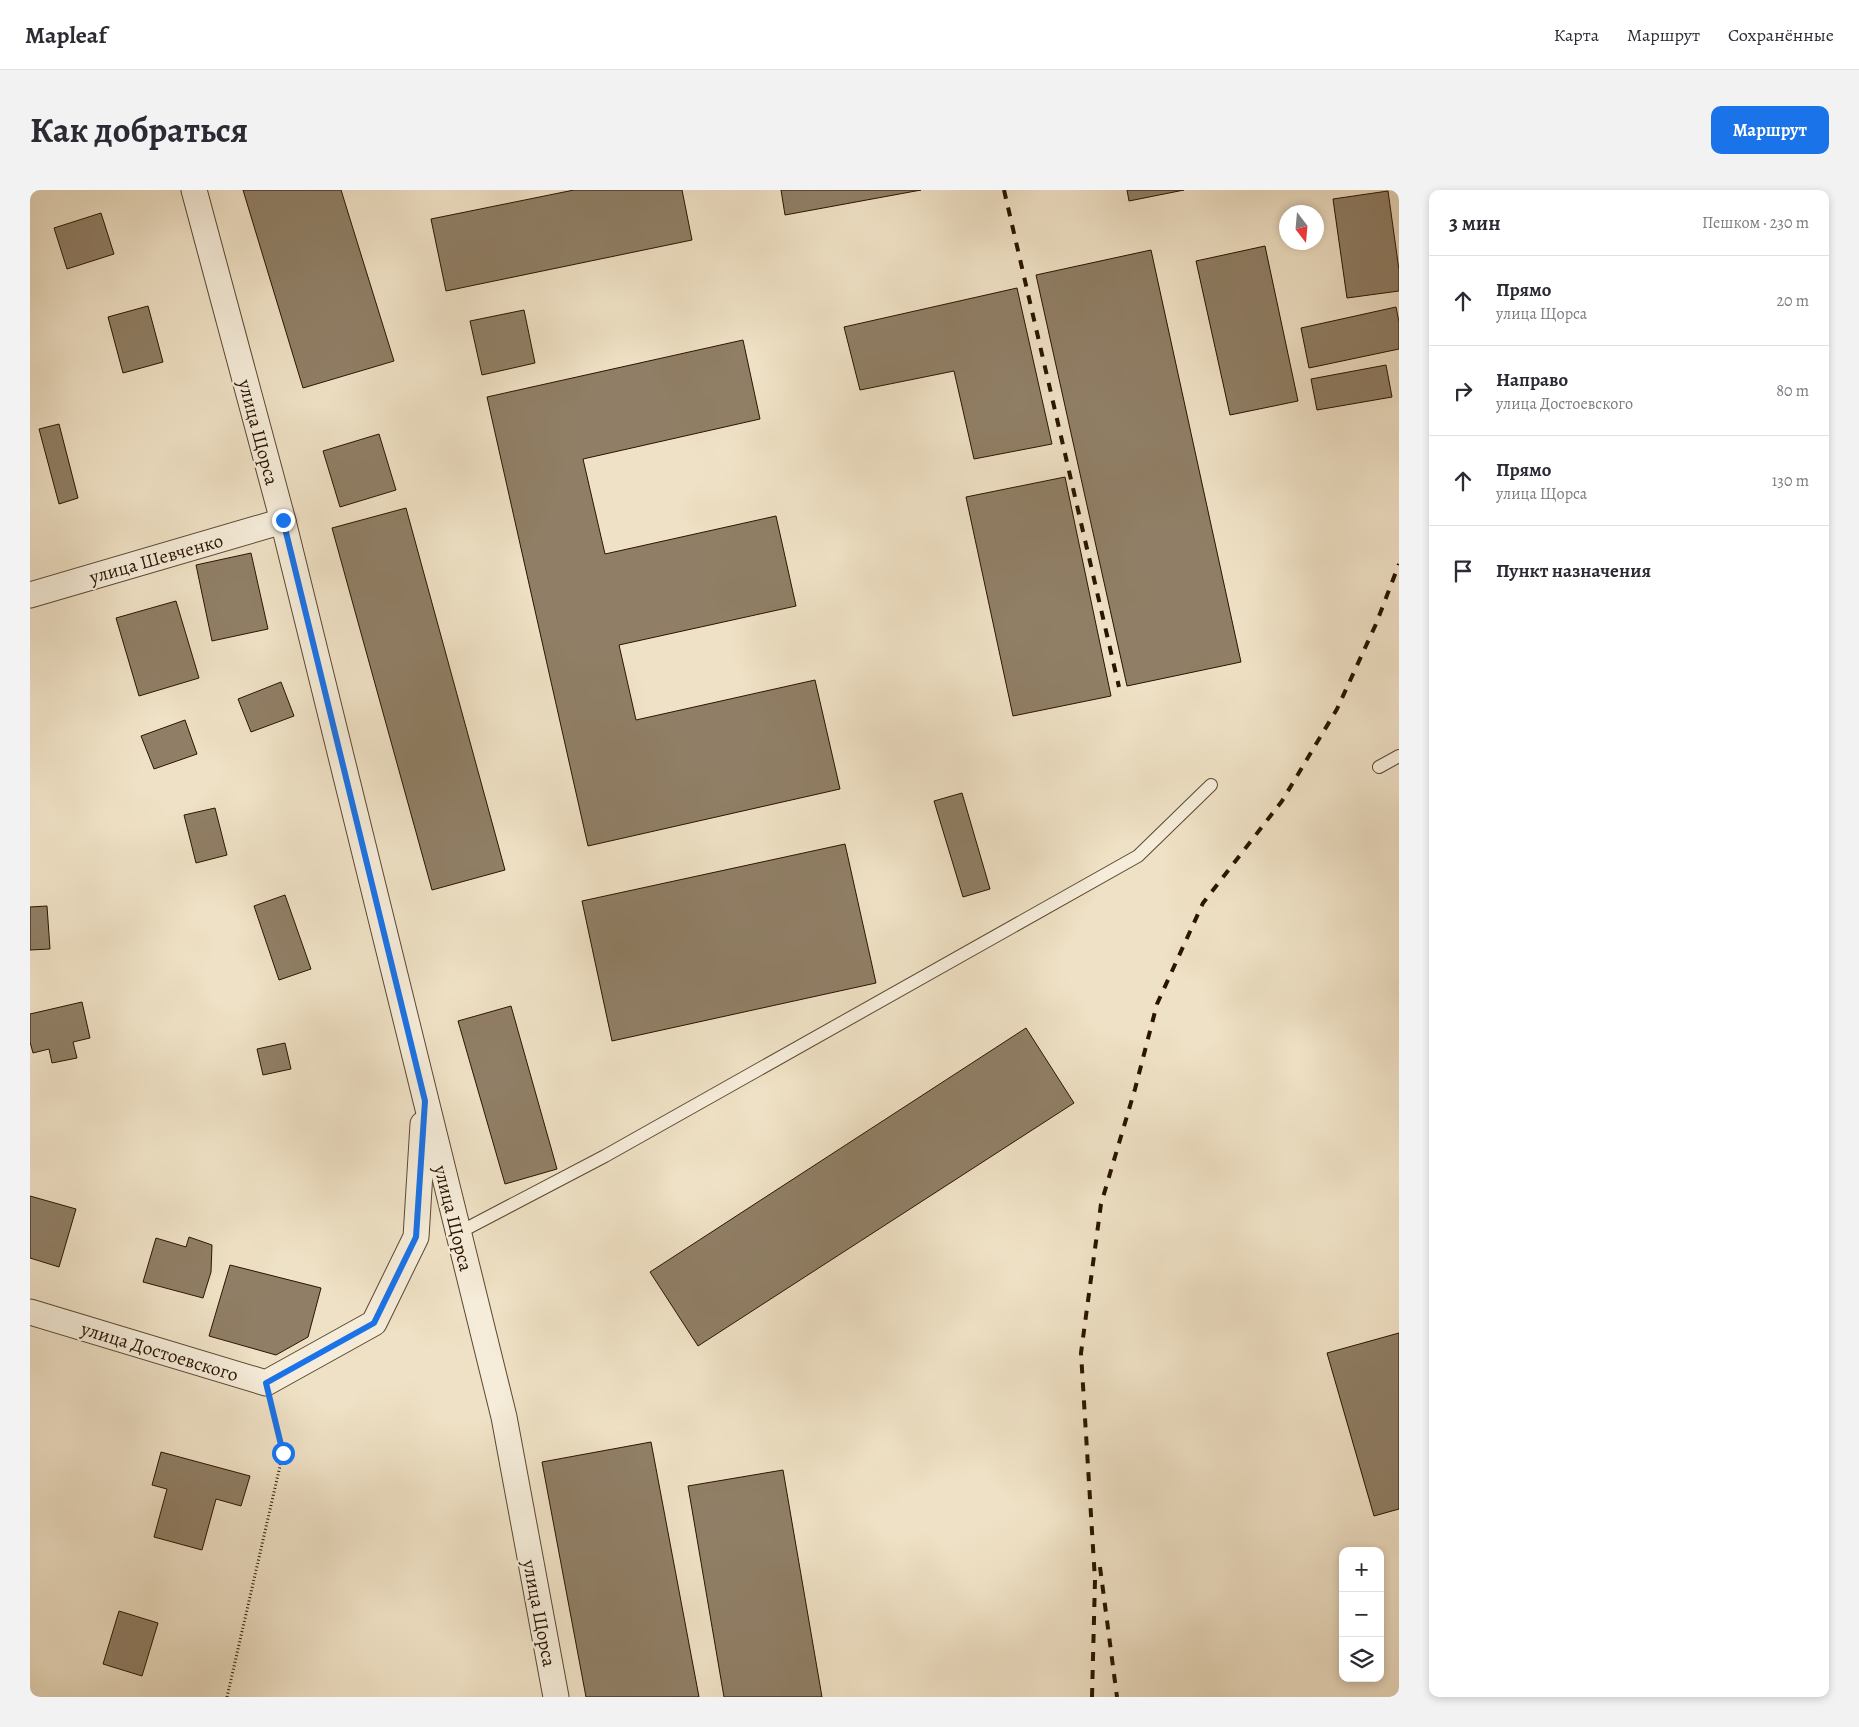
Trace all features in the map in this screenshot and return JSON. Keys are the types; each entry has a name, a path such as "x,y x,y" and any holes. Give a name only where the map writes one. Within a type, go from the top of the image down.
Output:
{"street":[{"name":"улица Щорса","path":"194,190 283,520 504,1417 556,1697"},
{"name":"улица Шевченко","path":"30,595 283,520"},
{"path":"266,1383 374,1323 416,1237 425,1101"},
{"name":"улица Достоевского","path":"30,1312 266,1383"}],"lane":[{"path":"1379,767 1399,756"},
{"path":"458,1233 605,1156 1138,856 1211,785"}],"path":[{"path":"226,1697 283,1453 266,1383"}],"building":[{"path":"243,190 341,190 394,361 303,388"},
{"path":"574,190 682,190 692,240 446,291 431,219"},
{"path":"781,190 921,190 785,215"},
{"path":"1127,190 1184,190 1129,201"},
{"path":"1388,191 1399,270 1399,291 1347,298 1333,199"},
{"path":"101,213 114,254 67,269 54,228"},
{"path":"1265,246 1298,401 1230,415 1196,261"},
{"path":"1151,250 1241,662 1127,686 1036,275"},
{"path":"1017,288 1052,444 974,459 954,371 860,390 844,327"},
{"path":"148,306 163,362 123,373 108,317"},
{"path":"1396,307 1399,322 1399,349 1309,368 1301,328"},
{"path":"524,310 535,363 482,375 470,321"},
{"path":"743,340 760,419 583,459 605,554 776,516 796,606 619,645 636,720 815,680 840,789 588,846 487,397"},
{"path":"1386,365 1392,397 1317,410 1311,379"},
{"path":"59,424 78,498 59,504 39,429"},
{"path":"379,434 396,490 340,507 323,451"},
{"path":"1065,477 1111,696 1013,716 966,497"},
{"path":"406,508 505,870 432,890 332,528"},
{"path":"251,553 268,629 212,641 196,565"},
{"path":"176,601 199,678 139,696 116,618"},
{"path":"281,682 294,716 251,732 238,699"},
{"path":"185,720 197,754 154,769 141,736"},
{"path":"962,793 990,889 963,897 934,801"},
{"path":"215,808 227,855 196,863 184,815"},
{"path":"845,844 876,983 612,1041 582,901"},
{"path":"285,895 311,969 279,980 254,906"},
{"path":"47,906 50,949 30,950 30,907"},
{"path":"82,1002 90,1038 73,1042 77,1058 52,1063 49,1049 33,1053 30,1042 30,1014"},
{"path":"511,1006 557,1169 505,1184 458,1021"},
{"path":"1026,1028 1074,1103 698,1346 650,1272"},
{"path":"285,1043 291,1069 263,1075 257,1049"},
{"path":"30,1196 76,1209 59,1267 30,1258"},
{"path":"189,1237 212,1245 211,1272 203,1298 143,1282 156,1238 186,1247"},
{"path":"230,1265 321,1288 308,1337 276,1355 209,1336"},
{"path":"1399,1333 1399,1509 1374,1516 1327,1353"},
{"path":"651,1442 699,1697 586,1697 542,1462"},
{"path":"161,1452 250,1476 241,1506 216,1499 202,1550 154,1537 167,1489 152,1485"},
{"path":"783,1470 822,1697 724,1697 688,1486"},
{"path":"119,1611 158,1623 142,1676 103,1664"}],"railway":[{"path":"1004,190 1119,687"},
{"path":"1092,1697 1095,1580 1081,1353 1101,1204 1135,1089 1157,1004 1203,903 1282,801 1337,709 1376,624 1399,564"},
{"path":"1100,1567 1117,1697"}],"route":[{"path":"283,520 425,1101 416,1237 374,1323 266,1383 283,1453"}]}
